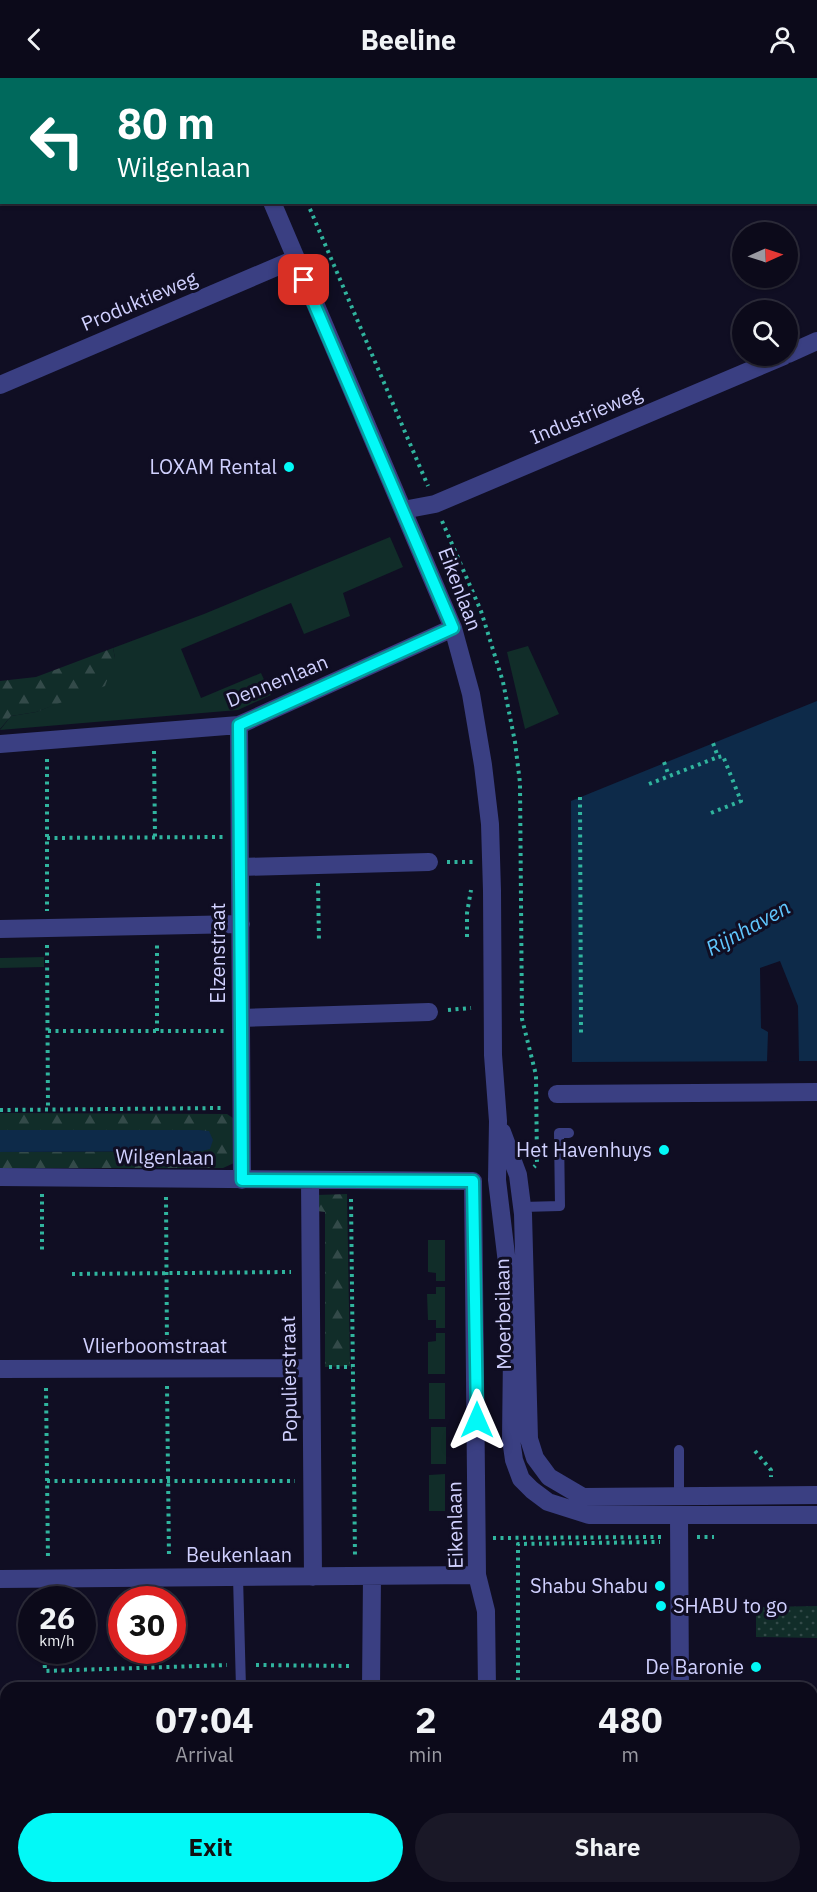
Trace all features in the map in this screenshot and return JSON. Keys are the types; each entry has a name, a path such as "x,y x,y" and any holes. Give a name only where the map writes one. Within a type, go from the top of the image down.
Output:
{"street":[{"name":"Eikenlaan","path":"273,204 453,628 471,694 490,824 493,1055"},
{"name":"Produktieweg","path":"0,385 295,259"},
{"name":"Industrieweg","path":"798,350 817,341"},
{"name":"Industrieweg","path":"404,510 435,504 760,366"},
{"name":"Dennenlaan","path":"0,744 239,725 453,628"},
{"name":"Elzenstraat","path":"239,725 242,1180"},
{"path":"240,867 429,862"},
{"path":"0,929 240,924"},
{"path":"241,1025 429,1012"},
{"name":"Moerbeilaan","path":"493,1055 498,1121 497,1180 507,1263 512,1353 511,1439 514,1460 522,1479 548,1502 589,1515 817,1515"},
{"path":"557,1094 817,1092"},
{"name":"Moerbeilaan","path":"498,1121 518,1175 522,1207 528,1439 535,1458 549,1477 583,1497 817,1495"},
{"name":"Wilgenlaan","path":"0,1177 473,1181"},
{"name":"Populierstraat","path":"310,1180 313,1577"},
{"name":"Eikenlaan","path":"473,1181 477,1575 486,1611 487,1682"},
{"name":"Vlierboomstraat","path":"0,1369 311,1368"},
{"path":"679,1515 680,1682"},
{"name":"Beukenlaan","path":"0,1579 477,1575"},
{"path":"364,1576 372,1682"}],"lane":[{"path":"522,1207 560,1206 560,1133 568,1133"},
{"path":"679,1450 679,1515"},
{"path":"238,1577 241,1682"}],"path":[{"path":"154,732 155,837"},
{"path":"713,743 718,758"},
{"path":"649,784 723,756 741,801 711,813"},
{"path":"664,762 669,776"},
{"path":"580,797 581,1035"},
{"path":"47,838 240,837"},
{"path":"429,862 473,862 472,871"},
{"path":"318,864 319,943"},
{"path":"467,937 467,914 472,880"},
{"path":"157,1031 158,926"},
{"path":"48,1031 157,1031 241,1025"},
{"path":"0,1110 242,1108"},
{"path":"351,1180 364,1576"},
{"path":"42,1194 42,1252"},
{"path":"72,1274 310,1272"},
{"path":"45,1369 48,1579"},
{"path":"47,1481 312,1481"},
{"path":"518,1682 518,1544 725,1536"},
{"path":"477,1538 679,1539"},
{"path":"45,1664 45,1671 240,1665 371,1666"}],"green space":[{"path":"390,537 403,567 343,593 350,616 304,634 291,603 181,649 201,698 261,673 271,695 238,710 0,730 11,716 36,712 68,699 115,658 113,648 204,614"},
{"path":"528,646 559,714 525,729 507,652"},
{"path":"113,648 115,658 105,686 36,712 11,716 0,729 0,681 36,677"},
{"path":"44,957 44,967 0,968 0,958"},
{"path":"0,1113 227,1114 233,1118 234,1163 223,1168 0,1168 0,1152 202,1151 199,1130 0,1130"},
{"path":"347,1194 350,1366 325,1367 325,1212 317,1211 317,1195"},
{"path":"428,1240 445,1240 445,1281 436,1281 436,1273 428,1272"},
{"path":"436,1287 445,1287 445,1328 436,1328 436,1320 428,1320 427,1294 436,1294"},
{"path":"436,1333 445,1333 445,1374 428,1374 428,1342 436,1341"},
{"path":"429,1383 445,1383 445,1419 429,1419"},
{"path":"431,1427 446,1427 446,1464 431,1464"},
{"path":"445,1474 445,1511 429,1511 429,1475"},
{"path":"817,1606 817,1638 756,1637 756,1607"}],"water":[{"name":"Rijnhaven","path":"817,701 817,1061 572,1062 571,801"},
{"path":"0,1130 199,1130 209,1131 213,1140 210,1149 202,1151 0,1152"}],"pier":[{"path":"780,961 798,1006 799,1061 767,1062 768,1032 761,1028 760,968"}],"place":[{"name":"LOXAM Rental","path":"289,467"},
{"name":"Het Havenhuys","path":"664,1150"},
{"name":"Shabu Shabu","path":"660,1586"},
{"name":"SHABU to go","path":"661,1606"},
{"name":"De Baronie","path":"756,1667"}],"route":[{"path":"304,280 453,628 239,725 242,1180 473,1181 477,1420"}]}
